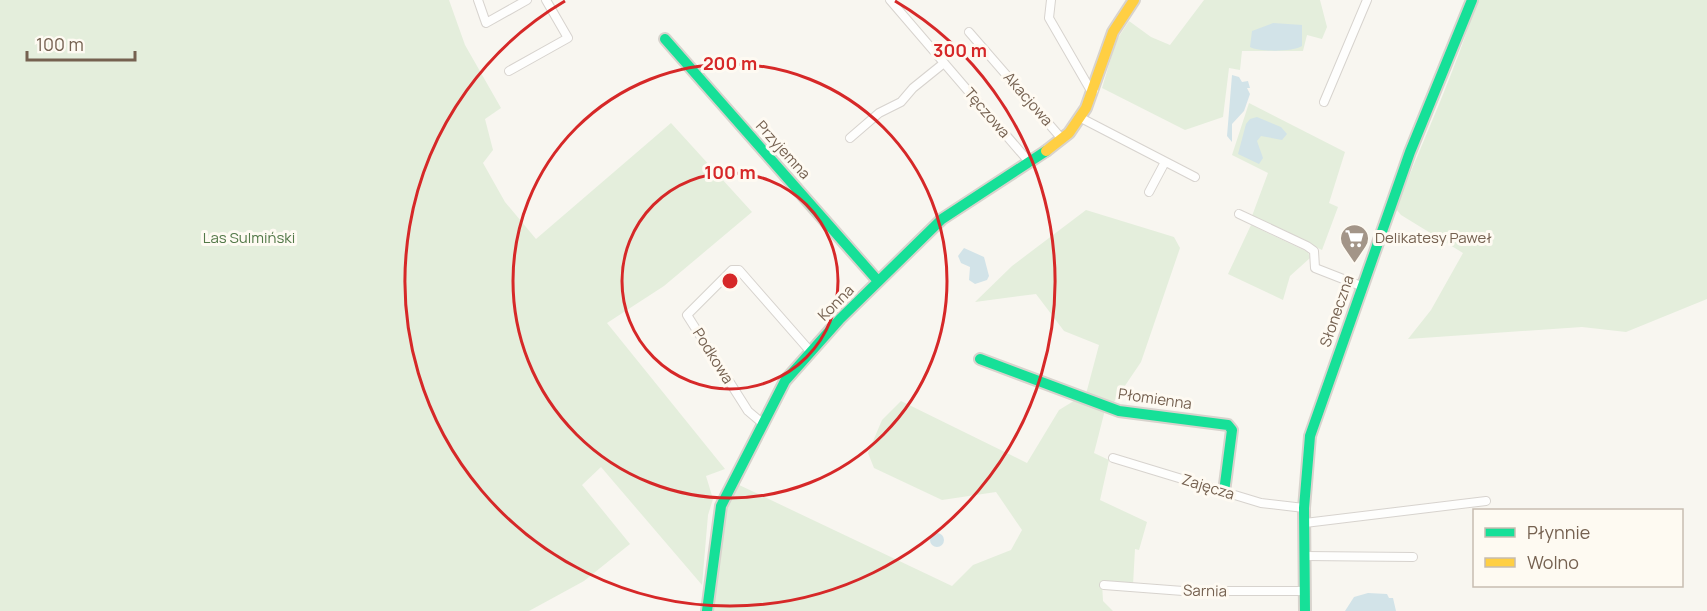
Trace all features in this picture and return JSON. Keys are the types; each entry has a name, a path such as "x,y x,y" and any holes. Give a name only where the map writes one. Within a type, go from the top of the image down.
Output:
{"street":[{"path":"478,0 486,23 527,0"},
{"path":"509,71 568,38 546,0"},
{"name":"Tęczowa","path":"890,0 1030,163"},
{"path":"1051,0 1049,18 1090,89 1094,90"},
{"name":"Konna","path":"707,611 721,506 761,422 784,381 878,281 942,219 1030,163 1062,139 1081,118 1094,90 1113,32 1134,0"},
{"path":"1324,102 1367,0"},
{"name":"Słoneczna","path":"1305,611 1304,508 1311,436 1361,286 1410,152 1472,0"},
{"name":"Akacjowa","path":"969,32 1062,139"},
{"name":"Przyjemna","path":"665,39 878,281"},
{"path":"850,138 879,113 901,102 913,88 944,63"},
{"path":"1081,118 1195,177"},
{"path":"1149,192 1165,162"},
{"path":"1239,214 1307,246 1314,251 1315,268 1361,286"},
{"name":"Podkowa","path":"761,422 748,411 687,315 732,270 739,270 810,351"},
{"name":"Płomienna","path":"980,359 1119,411 1228,424 1232,430 1224,492"},
{"name":"Zajęcza","path":"1113,458 1261,503 1304,508"},
{"path":"1305,523 1486,501"},
{"path":"1305,556 1413,556"},
{"name":"Sarnia","path":"1104,585 1183,591 1305,591"}],"green space":[{"name":"Las Sulmiński","path":"0,0 449,0 465,45 501,108 485,119 493,150 483,163 505,202 536,239 671,123 752,212 664,286 607,323 725,469 706,476 713,499 708,515 702,585 601,467 582,485 630,544 584,581 529,611 0,611"},
{"path":"1204,0 1320,0 1327,27 1322,39 1307,35 1303,51 1242,51 1240,70 1229,68 1223,117 1185,130 1102,88 1116,41 1129,21 1151,37 1170,45"},
{"path":"1477,0 1707,0 1707,299 1626,332 1582,327 1408,339 1431,310 1463,253 1401,215 1396,209 1449,79"},
{"path":"1249,103 1345,152 1329,203 1338,207 1322,250 1252,216 1268,173 1232,155"},
{"path":"1086,210 1174,237 1180,248 1141,362 1114,402 1086,394 1099,345 1064,331 1036,294 975,302 1012,266"},
{"path":"1251,225 1308,252 1310,258 1290,276 1283,300 1228,274"},
{"path":"1077,399 1105,410 1094,453 1109,460 1100,500 1147,522 1139,550 1135,549 1133,585 1102,583 1103,601 1113,611 713,611 721,516 737,484 952,586 973,565 1011,550 1022,530 996,492 942,500 874,468 868,453 882,420 901,401 1027,463 1059,410"}],"shaded area":[{"path":"1273,23 1302,25 1302,46 1276,51 1250,47 1252,31"},
{"path":"1232,75 1239,77 1242,82 1248,81 1250,88 1247,88 1250,94 1244,111 1232,124 1232,142 1227,136"},
{"path":"1257,117 1281,127 1287,134 1282,140 1261,136 1257,141 1263,158 1259,164 1238,154 1246,124 1250,119"},
{"path":"964,248 984,257 989,276 987,280 975,284 969,280 970,267 961,263 958,256"},
{"path":"934,533 940,533 944,540 940,547 934,547 930,543 930,537"},
{"path":"1368,593 1387,594 1389,598 1393,598 1396,611 1345,611 1354,597"}],"traffic: fast":[{"path":"1305,611 1304,508 1310,436 1410,152 1472,0"},
{"path":"665,39 878,281"},
{"path":"707,611 721,506 785,381 840,319 942,219 1046,151"},
{"path":"980,359 1119,411 1228,425 1232,430 1224,492"}],"traffic: slow":[{"path":"1046,151 1069,133 1086,108 1113,32 1134,0"}],"place":[{"name":"Delikatesy Paweł","path":"1354,264"}]}
